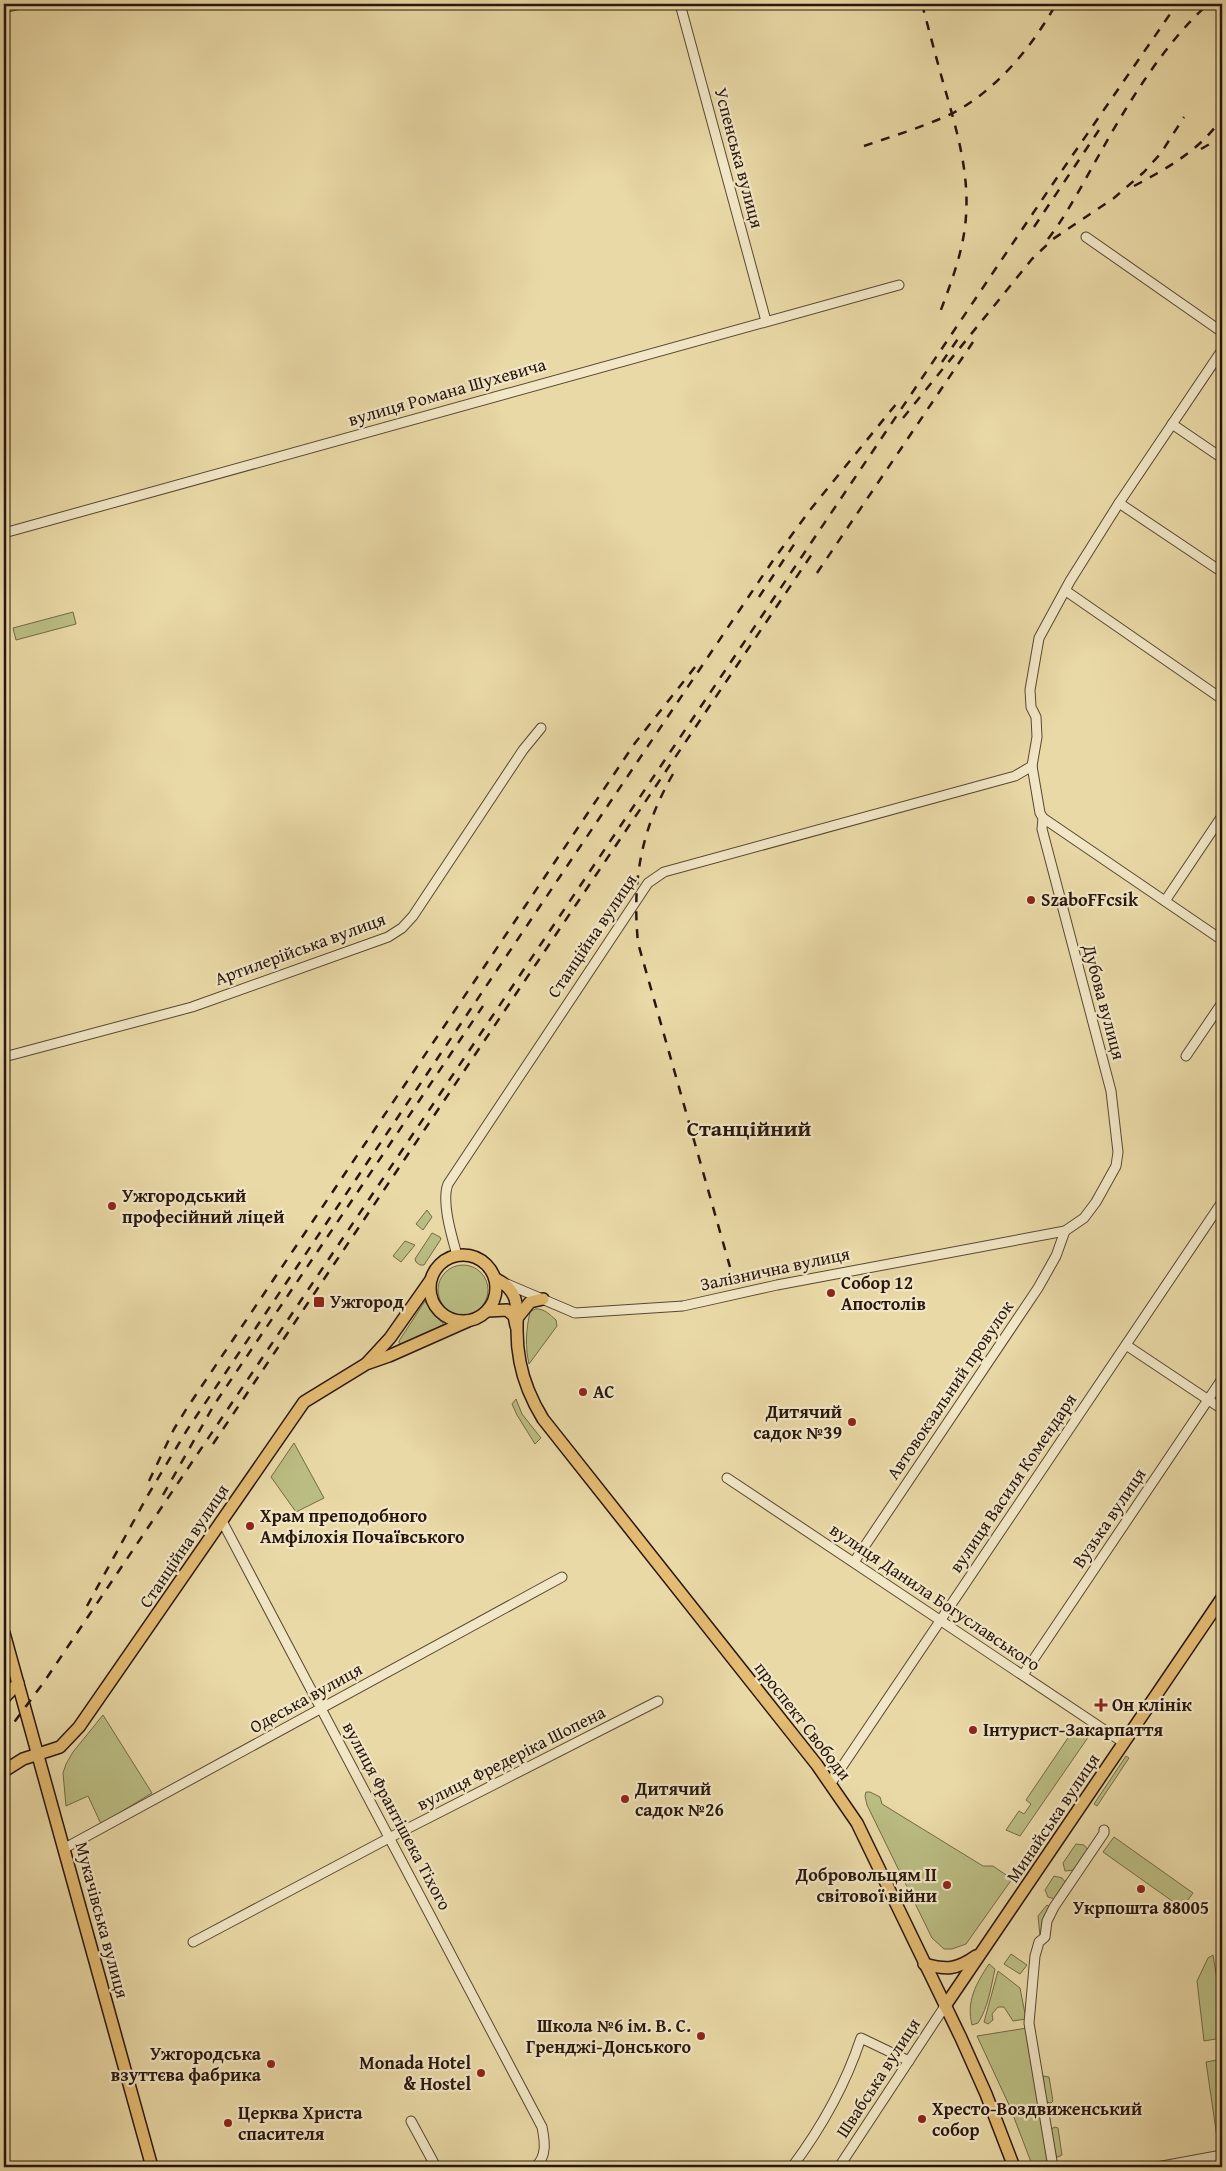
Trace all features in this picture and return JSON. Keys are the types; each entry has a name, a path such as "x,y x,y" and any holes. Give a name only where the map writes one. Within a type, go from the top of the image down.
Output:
{"main road":[{"path":"467,1255 479,1258 490,1267 496,1278 497,1292 488,1311 479,1318 468,1321 450,1318 436,1307 432,1299 431,1280 437,1267 450,1257 467,1255"},
{"name":"Залізнична вулиця","path":"496,1278 507,1284"},
{"name":"Станційна вулиця","path":"366,1364 390,1338 431,1280"},
{"name":"проспект Свободи","path":"507,1284 516,1300 517,1330"},
{"path":"518,1317 530,1302 544,1299"},
{"name":"проспект Свободи","path":"488,1311 500,1309 509,1311 514,1316 524,1378 535,1406 543,1419 831,1783 857,1823 986,2094 1014,2167"},
{"name":"Станційна вулиця","path":"4,1771 17,1761 60,1746 79,1727 304,1402 366,1364 468,1321"},
{"name":"Минайська вулиця","path":"945,2006 1222,1598"},
{"name":"Мукачівська вулиця","path":"4,1633 152,2167"},
{"path":"4,1698 18,1683"},
{"path":"924,1964 951,1968 962,1966 982,1953"}],"street":[{"path":"4,8 20,4"},
{"name":"Успенська вулиця","path":"680,4 766,321"},
{"path":"1086,237 1222,332"},
{"name":"вулиця Романа Шухевича","path":"4,532 899,284"},
{"name":"Дубова вулиця","path":"1065,1231 1084,1218 1096,1202 1116,1166 1118,1152 1111,1091 1042,830 1043,818 1040,813 1032,766 1037,737 1036,717 1031,707 1030,690 1033,664 1039,638 1070,581 1119,503 1222,350"},
{"path":"1172,424 1222,458"},
{"path":"1119,503 1222,572"},
{"path":"1066,591 1222,699"},
{"name":"Артилерійська вулиця","path":"4,1057 192,1006 388,937 402,928 413,916 523,750 541,728"},
{"name":"Станційна вулиця","path":"457,1255 448,1217 446,1195 448,1184 636,901 655,877 664,872 1015,776 1032,766"},
{"path":"1165,901 1222,816"},
{"path":"1043,818 1222,940"},
{"path":"1186,1056 1222,1003"},
{"name":"вулиця Василя Комендаря","path":"831,1783 1222,1202"},
{"name":"Залізнична вулиця","path":"507,1284 575,1313 683,1306 806,1280 1065,1231"},
{"name":"Автовокзальний провулок","path":"854,1562 1038,1288 1056,1256 1065,1231"},
{"path":"1126,1345 1222,1409"},
{"name":"Вузька вулиця","path":"1023,1675 1222,1379"},
{"name":"вулиця Данила Богуславського","path":"726,1478 1124,1743"},
{"name":"вулиця Франтішека Тіхого","path":"222,1521 542,2128 545,2141 544,2152 540,2163 535,2167"},
{"name":"Одеська вулиця","path":"65,1848 562,1577"},
{"name":"вулиця Фредеріка Шопена","path":"193,1942 389,1838 658,1701"},
{"path":"1053,2167 1029,2022 1035,1956 1039,1942 1045,1937 1047,1921 1054,1907 1104,1833 1104,1830"},
{"name":"Швабська вулиця","path":"839,2167 945,2006"},
{"path":"792,2167 812,2139 839,2094 861,2038 909,2061"},
{"path":"411,2121 436,2167"},
{"path":"1157,2167 1222,2155"}],"green space":[{"path":"73,612 76,624 16,640 13,628"},
{"path":"427,1210 432,1217 423,1230 416,1224"},
{"path":"432,1233 441,1239 424,1265 420,1265 415,1259"},
{"path":"405,1241 415,1245 401,1262 393,1256"},
{"path":"458,1265 468,1265 481,1272 488,1285 488,1295 481,1308 468,1315 458,1315 449,1311 442,1304 438,1295 438,1285 442,1276 449,1269"},
{"path":"425,1301 443,1325 402,1344 399,1343 399,1341"},
{"path":"535,1309 549,1314 556,1320 557,1326 529,1364 527,1332 530,1312"},
{"path":"516,1399 522,1414 541,1438 535,1444 512,1404"},
{"path":"294,1443 324,1498 296,1512 271,1477"},
{"path":"103,1715 152,1793 101,1824 88,1796 66,1806 63,1773 73,1752"},
{"path":"1076,1726 1089,1736 1020,1836 1006,1830 1019,1811 1024,1814 1031,1804 1026,1800"},
{"path":"1126,1756 1129,1758 1097,1806 1094,1804"},
{"path":"866,1792 880,1797 882,1804 983,1866 993,1866 1012,1879 966,1944 952,1949 944,1949 932,1938 867,1805"},
{"path":"1114,1837 1193,1893 1182,1908 1103,1852"},
{"path":"1076,1844 1084,1845 1088,1850 1075,1870 1065,1871 1063,1863"},
{"path":"1054,1876 1062,1878 1066,1883 1055,1899 1048,1897 1045,1890"},
{"path":"1047,1905 1050,1907 1043,1936 1040,1936 1038,1916"},
{"path":"1011,1954 1027,1965 1020,1974 1004,1964"},
{"path":"1213,1955 1222,2009 1222,2038 1204,2041 1197,1981 1208,1958"},
{"path":"989,1964 995,1969 989,1997 978,2023 972,2025 970,2016 971,2000"},
{"path":"998,1971 1020,1988 1026,2019 1013,2021 1004,2007 998,2007 992,2014 993,2020 988,2024 984,2022"},
{"path":"1027,2028 1050,2167 1035,2167 1031,2162 1010,2107 977,2036"},
{"path":"1222,2059 1222,2143 1218,2144 1206,2062"},
{"path":"1043,2076 1049,2077 1053,2101 1051,2103 1046,2102"},
{"path":"1058,2128 1062,2155 1058,2157 1056,2156 1051,2129"}],"railway":[{"path":"922,4 959,140 966,185 966,216 963,241 939,315"},
{"path":"864,146 951,114 983,93 1024,52 1056,4"},
{"path":"4,1736 44,1682 1052,185 1177,4"},
{"path":"1048,239 1069,208 1122,115 1148,75 1176,37 1208,4"},
{"path":"903,418 1032,259 1053,239 1114,198 1144,172 1161,153 1184,117"},
{"path":"1134,186 1171,165 1193,149 1204,140 1222,118"},
{"path":"1034,227 1099,130"},
{"path":"1201,149 1222,137"},
{"path":"942,362 962,333"},
{"path":"817,573 973,342"},
{"path":"87,1606 148,1495 187,1430 774,559 810,510 901,398"},
{"path":"759,597 799,537"},
{"path":"213,1444 812,554"},
{"path":"149,1481 174,1429 187,1408 635,743 699,662"},
{"path":"673,774 653,815 641,856 636,897 638,943 730,1267"},
{"path":"163,1495 214,1405 483,1006"}],"place":[{"name":"SzaboFFcsik","path":"1031,900"},
{"name":"Ужгородський професійний ліцей","path":"112,1206"},
{"name":"Собор 12 Апостолів","path":"831,1293"},
{"name":"Ужгород","path":"319,1302"},
{"name":"AC","path":"583,1392"},
{"name":"Дитячий садок №39","path":"852,1422"},
{"name":"Храм преподобного Амфілохія Почаївського","path":"250,1526"},
{"name":"Он клінік","path":"1101,1705"},
{"name":"Інтурист-Закарпаття","path":"973,1730"},
{"name":"Дитячий садок №26","path":"625,1799"},
{"name":"Добровольцям Ⅱ світової війни","path":"947,1885"},
{"name":"Укрпошта 88005","path":"1141,1889"},
{"name":"Школа №6 ім. В. С. Гренджі-Донського","path":"701,2036"},
{"name":"Ужгородська взуттєва фабрика","path":"271,2064"},
{"name":"Monada Hotel & Hostel","path":"481,2073"},
{"name":"Хресто-Воздвиженський собор","path":"922,2119"},
{"name":"Церква Христа спасителя","path":"228,2123"}],"district":[{"name":"Станційний","path":"749,1128"}]}
